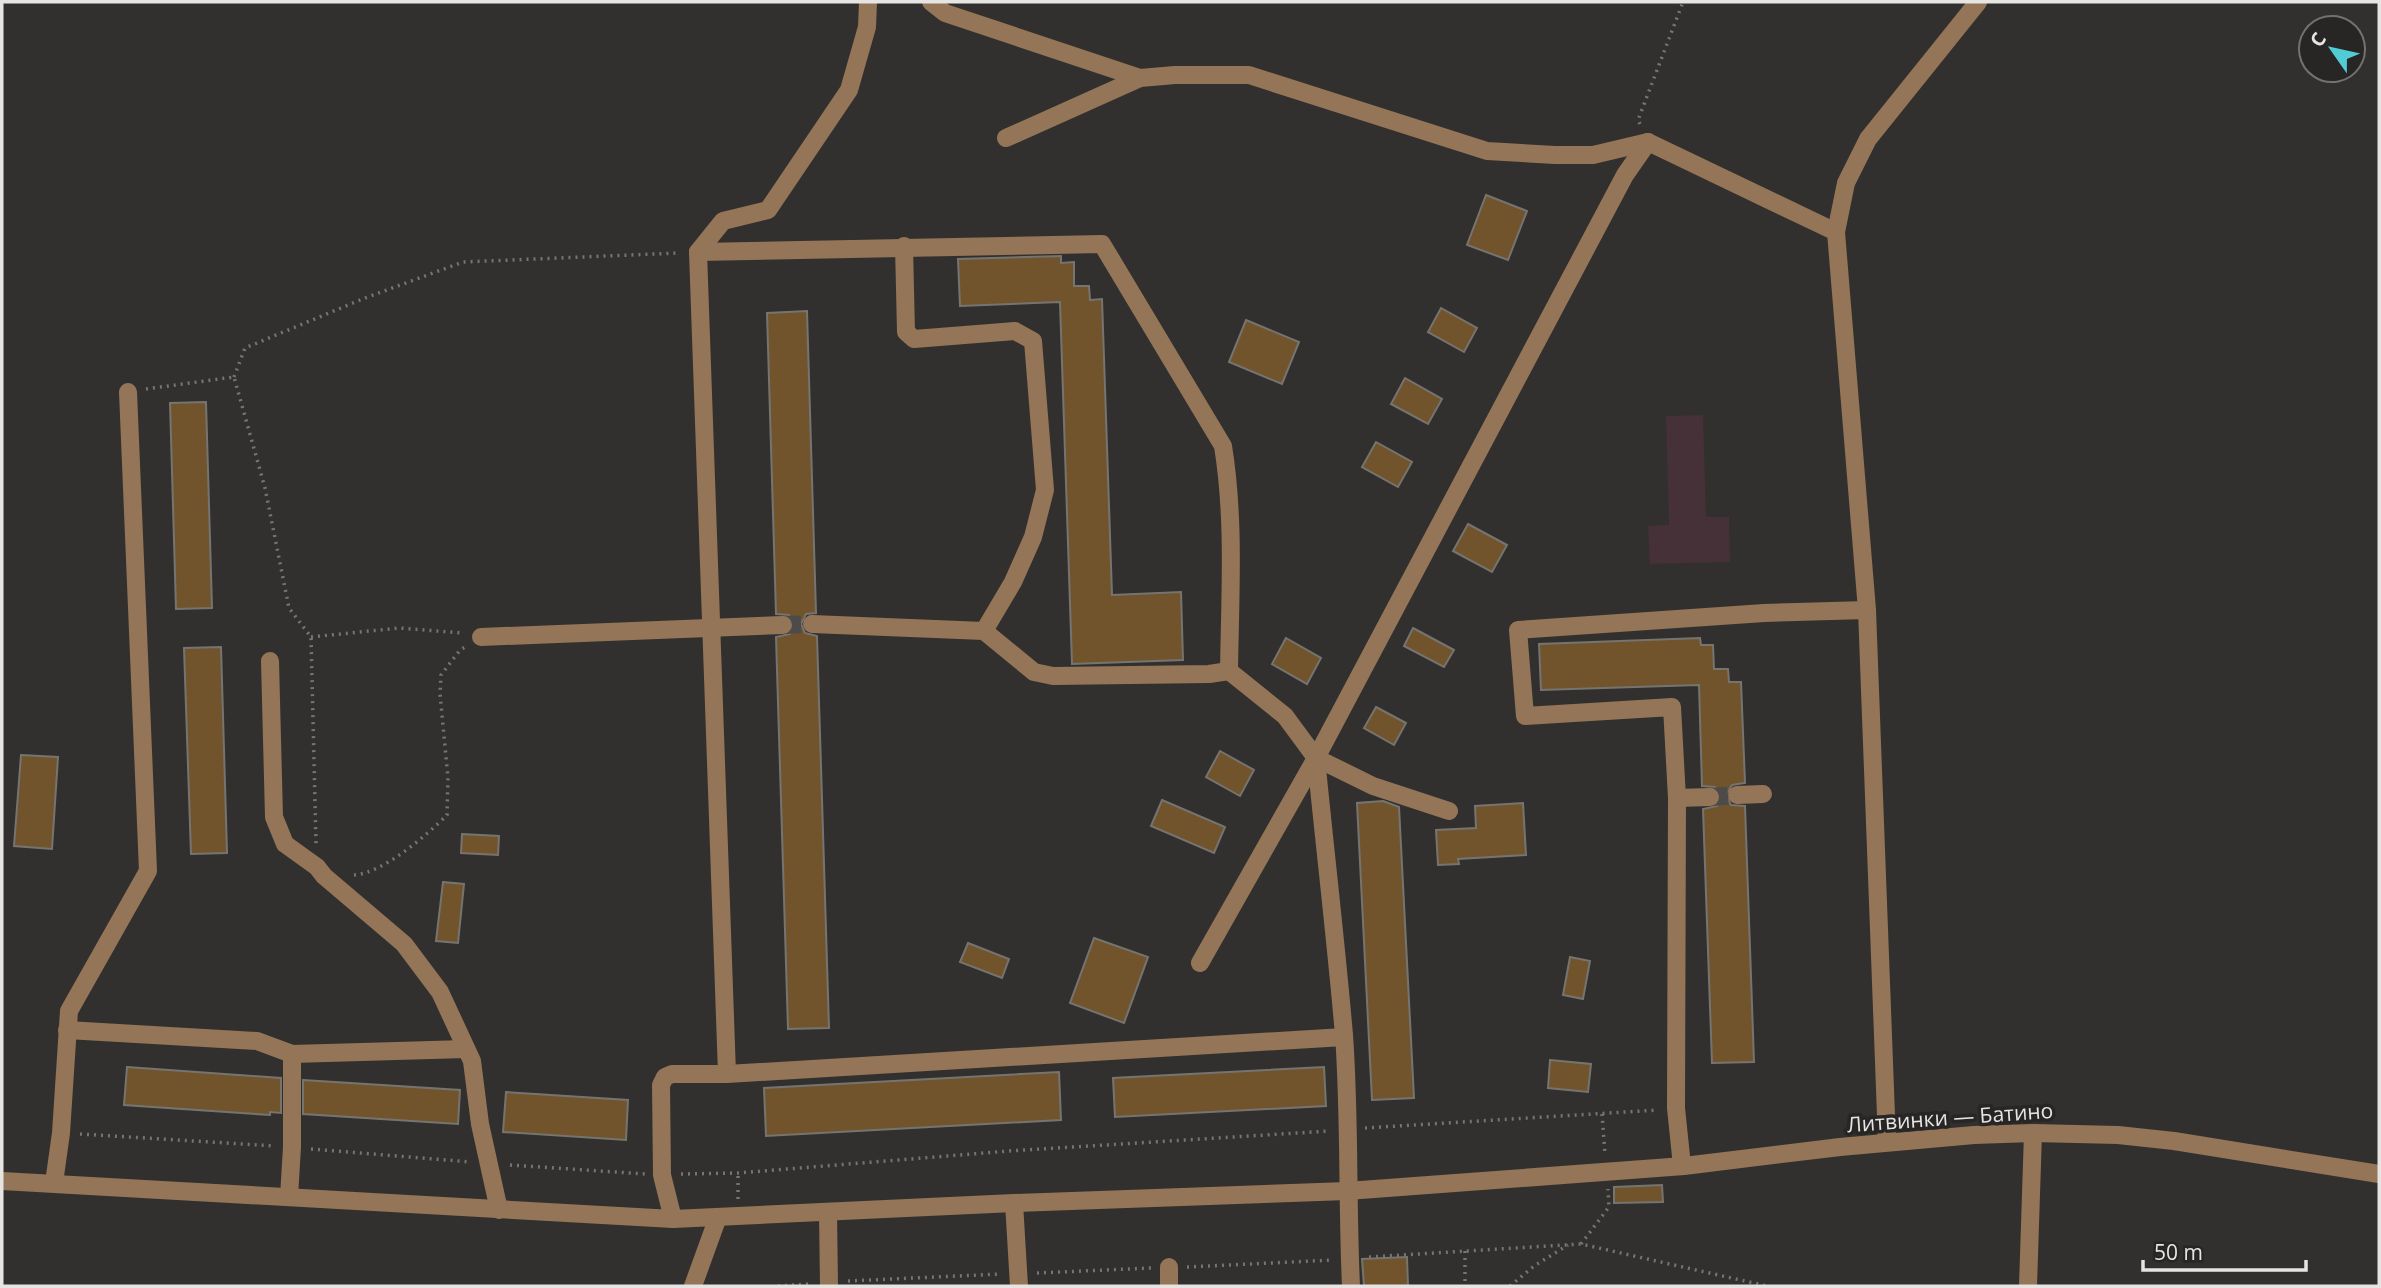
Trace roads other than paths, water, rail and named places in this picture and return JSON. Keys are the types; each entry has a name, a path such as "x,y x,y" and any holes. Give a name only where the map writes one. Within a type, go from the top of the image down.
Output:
{"street":[{"path":"727,1074 698,252 723,221 768,210 849,90 867,27 868,2"},
{"path":"931,2 945,13 1140,78"},
{"path":"1886,1142 1867,610 1836,232 1846,183 1868,139 1978,2"},
{"path":"1006,138 1140,78 1249,75 1487,151 1593,155 1648,142 1836,232"},
{"path":"1200,963 1316,758 1625,175 1648,142"},
{"path":"698,252 1102,244 1223,446 1227,469 1231,558 1229,671"},
{"path":"904,246 906,332 915,339 1016,331 1033,341 1045,490 1033,537 1013,582 984,631"},
{"path":"54,1183 61,1133 69,1011 148,871 128,392"},
{"path":"1682,1167 1676,1108 1677,798 1672,707 1525,716 1517,630 1764,613 1867,610"},
{"path":"812,624 984,631 1034,672 1053,676 1209,674 1229,671 1285,716 1316,758 1373,786 1450,811"},
{"path":"481,637 783,625"},
{"path":"270,661 274,817 285,844 404,944 440,992 472,1061 480,1124 499,1210"},
{"path":"1316,758 1344,1037 1349,1129 1347,1191 1351,1286"},
{"path":"1737,796 1763,794"},
{"path":"1677,798 1710,797"},
{"path":"67,1030 257,1041 292,1054 466,1049"},
{"path":"673,1219 662,1175 661,1085 666,1077 672,1074 727,1074 1344,1037"},
{"path":"289,1197 292,1054"},
{"path":"2028,1286 2033,1133"},
{"name":"Литвинки — Батино","path":"2,1181 673,1219 1347,1191 1682,1167 1886,1142 2033,1133 2099,1134 2174,1141 2379,1174"},
{"path":"1014,1203 1019,1280"},
{"path":"828,1212 829,1284"},
{"path":"693,1286 718,1217"},
{"path":"1169,1267 1169,1286"}],"tunnel":[{"path":"783,625 812,624"},
{"path":"1710,797 1737,795"}]}
